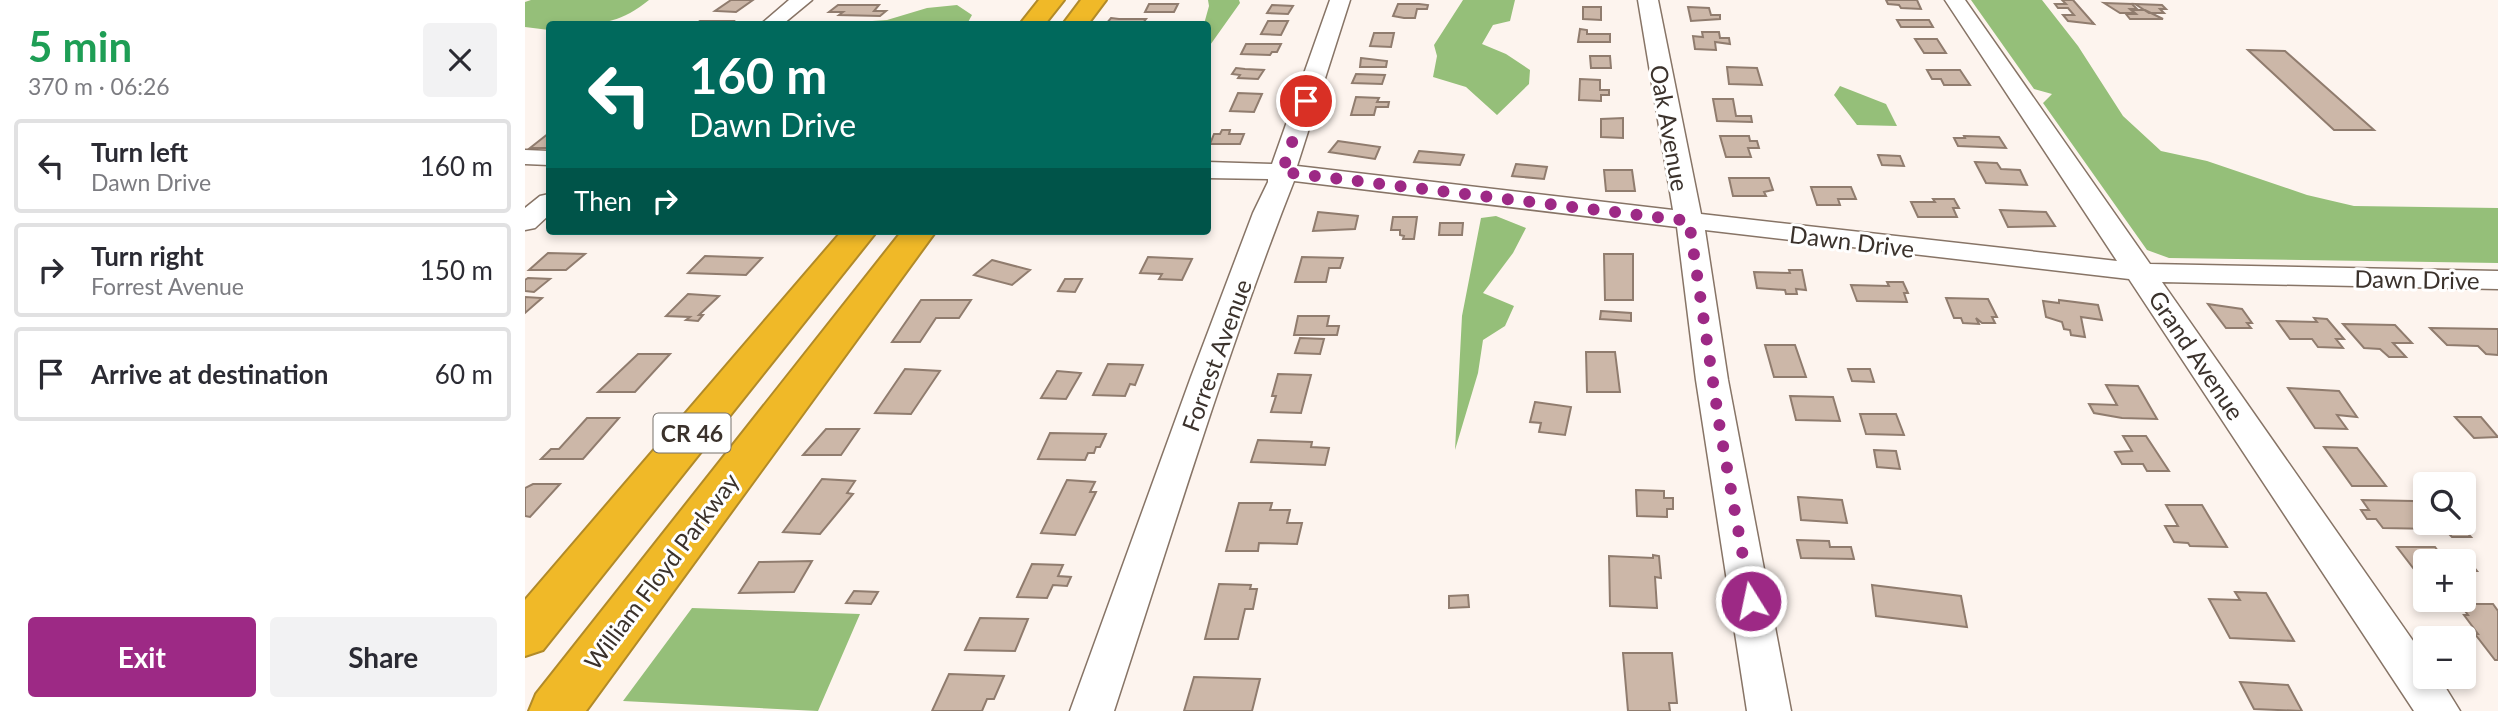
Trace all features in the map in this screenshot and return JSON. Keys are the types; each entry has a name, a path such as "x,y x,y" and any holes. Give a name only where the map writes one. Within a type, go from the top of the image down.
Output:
{"highway":[{"path":"1034,21 1052,0"},
{"path":"1077,21 1094,0"},
{"name":"CR 46","path":"525,635 857,235"},
{"name":"William Floyd Parkway","path":"555,711 916,235"}],"street":[{"path":"775,21 802,0"},
{"name":"Forrest Avenue","path":"1092,711 1207,377 1266,213 1281,182 1282,172 1341,0"},
{"name":"Oak Avenue","path":"1648,0 1689,221 1714,393 1769,711"},
{"name":"Grand Avenue","path":"1955,0 2438,711"},
{"path":"525,157 546,158"},
{"name":"Dawn Drive","path":"1211,170 1282,172 1975,256 2140,271 2498,281"},
{"path":"525,222 546,204"}],"green space":[{"path":"649,0 625,16 613,20 546,21 546,30 525,27 525,2"},
{"path":"1208,0 1239,0 1240,3 1211,44 1211,21 1205,21"},
{"path":"1463,0 1515,0 1510,21 1493,25 1482,44 1506,54 1530,70 1529,84 1497,115 1466,87 1433,77 1437,56 1434,45"},
{"path":"1971,0 2042,0 2078,46 2123,116 2161,151 2207,161 2307,195 2354,206 2498,208 2498,263 2169,258 2147,250 2043,103 2052,94 2034,89"},
{"path":"957,5 972,15 969,21 872,21 887,20 927,8"},
{"path":"1840,86 1886,104 1897,126 1857,125 1834,95"},
{"path":"1496,216 1526,228 1513,253 1483,293 1514,306 1505,326 1483,340 1478,373 1455,450 1462,316 1481,218"},
{"path":"692,608 860,614 818,711 623,701"}],"building":[{"path":"731,0 753,0 736,12 715,11"},
{"path":"1886,0 1917,0 1921,9 1901,8 1899,5 1888,4"},
{"path":"2062,0 2073,0 2094,24 2068,21 2063,15 2074,15 2068,8 2058,8 2055,4 2066,4"},
{"path":"2104,3 2132,4 2137,9 2130,9 2135,13 2120,13"},
{"path":"1149,4 1178,4 1174,12 1145,12"},
{"path":"1398,4 1428,5 1427,9 1417,9 1415,18 1404,18 1393,16"},
{"path":"2135,4 2162,5 2166,9 2160,9 2164,13 2149,13"},
{"path":"838,5 879,5 874,11 886,11 880,16 839,15 843,12 829,12"},
{"path":"1272,5 1293,6 1288,14 1267,13"},
{"path":"1583,7 1601,7 1601,20 1583,19"},
{"path":"1688,7 1709,8 1711,15 1720,15 1720,19 1691,21"},
{"path":"2131,10 2145,10 2163,19 2130,19 2126,14 2136,14"},
{"path":"1111,18 1146,19 1144,21 1108,21"},
{"path":"1897,20 1929,20 1933,27 1901,27"},
{"path":"1268,21 1288,21 1281,35 1261,34"},
{"path":"1580,29 1587,30 1587,34 1610,34 1610,42 1578,42"},
{"path":"1702,32 1719,32 1720,38 1729,38 1730,44 1715,42 1716,50 1695,49 1693,36 1703,37"},
{"path":"1374,33 1394,33 1391,47 1370,46"},
{"path":"1915,39 1937,39 1946,53 1924,53"},
{"path":"1246,44 1281,44 1277,52 1270,55 1241,54"},
{"path":"2248,50 2285,51 2374,130 2334,130"},
{"path":"1590,56 1610,56 1611,68 1591,68"},
{"path":"1361,58 1387,61 1386,67 1360,67"},
{"path":"1727,67 1757,68 1762,85 1729,84"},
{"path":"1236,68 1264,70 1258,79 1238,78 1240,75 1232,74"},
{"path":"1927,70 1960,70 1970,85 1944,85 1941,79 1932,79"},
{"path":"1356,74 1385,75 1382,84 1352,83"},
{"path":"1580,79 1600,80 1600,90 1609,90 1609,95 1601,95 1601,101 1579,100"},
{"path":"1238,93 1262,94 1254,112 1230,111"},
{"path":"1356,97 1379,98 1377,102 1389,102 1388,107 1376,107 1374,115 1351,115"},
{"path":"1713,99 1733,99 1736,116 1751,116 1752,122 1717,121"},
{"path":"1623,118 1623,138 1601,137 1601,119"},
{"path":"1222,130 1230,130 1229,134 1244,134 1240,144 1211,144 1214,134 1220,134"},
{"path":"546,135 546,148 530,148"},
{"path":"1720,136 1749,136 1750,141 1757,141 1759,148 1748,148 1751,157 1726,157"},
{"path":"1964,136 1999,137 2006,148 1958,146 1954,138 1965,138"},
{"path":"1338,141 1380,147 1375,159 1329,152"},
{"path":"1419,151 1464,155 1460,165 1414,162"},
{"path":"1878,155 1900,156 1904,166 1882,165"},
{"path":"1975,162 1997,163 2001,169 2020,170 2027,185 1986,183"},
{"path":"1516,164 1547,167 1544,179 1512,176"},
{"path":"1604,170 1632,170 1635,191 1606,191"},
{"path":"1729,178 1769,178 1773,190 1764,192 1766,196 1733,196"},
{"path":"1811,187 1851,187 1856,199 1838,199 1840,205 1817,205"},
{"path":"1933,199 1954,199 1959,208 1953,208 1957,217 1918,217 1911,202 1935,202"},
{"path":"2000,210 2046,212 2055,226 2008,227"},
{"path":"1318,212 1358,216 1355,229 1313,231"},
{"path":"1393,217 1417,217 1414,239 1403,239 1400,230 1391,230"},
{"path":"1440,223 1463,223 1462,235 1439,235"},
{"path":"548,253 585,254 566,270 529,270"},
{"path":"1604,254 1633,254 1633,300 1605,300"},
{"path":"705,256 762,258 746,275 688,273"},
{"path":"1148,257 1192,259 1182,280 1159,279 1162,274 1140,273"},
{"path":"1302,257 1343,258 1340,268 1329,268 1326,282 1295,282"},
{"path":"992,260 1030,270 1012,285 974,275"},
{"path":"1789,270 1802,270 1806,290 1796,289 1797,294 1786,294 1785,290 1757,288 1754,272 1790,273"},
{"path":"550,279 534,292 525,291 525,280"},
{"path":"1065,279 1082,279 1075,292 1058,291"},
{"path":"1887,282 1903,282 1908,293 1904,293 1907,302 1857,301 1851,285 1889,286"},
{"path":"688,294 719,296 699,315 703,315 698,321 686,320 690,317 666,316"},
{"path":"525,297 542,298 525,313"},
{"path":"1946,298 1988,299 1997,317 1992,317 1995,323 1982,323 1976,318 1979,324 1963,323 1961,318 1954,318"},
{"path":"921,300 971,300 959,318 936,318 920,342 892,342"},
{"path":"2059,300 2098,305 2102,320 2081,317 2085,337 2071,335 2070,330 2064,329 2062,322 2046,317 2043,301 2059,303"},
{"path":"2208,304 2242,309 2252,323 2247,323 2251,328 2226,328"},
{"path":"1601,311 1631,313 1631,321 1600,319"},
{"path":"1298,316 1329,316 1327,326 1339,326 1337,335 1294,335"},
{"path":"2314,318 2327,319 2344,339 2336,339 2343,348 2318,347 2312,339 2290,339 2277,321 2317,322"},
{"path":"2343,324 2395,325 2412,343 2393,343 2406,357 2389,357 2380,349 2364,348"},
{"path":"2430,328 2498,329 2498,355 2486,354 2478,346 2447,345"},
{"path":"1300,338 1324,339 1320,354 1295,353"},
{"path":"1765,345 1795,345 1806,377 1774,377"},
{"path":"1586,352 1615,352 1620,392 1587,392"},
{"path":"638,354 670,354 635,392 598,392"},
{"path":"1108,364 1143,365 1135,385 1130,384 1125,396 1093,395"},
{"path":"905,369 940,371 911,414 875,413"},
{"path":"1848,369 1870,369 1874,382 1852,381"},
{"path":"1057,371 1081,373 1066,399 1041,398"},
{"path":"1278,374 1311,375 1301,413 1271,412"},
{"path":"2106,385 2138,386 2157,419 2122,418 2094,413 2089,404 2117,405"},
{"path":"2288,388 2339,391 2357,417 2337,415 2347,429 2315,428"},
{"path":"1790,396 1833,397 1840,421 1796,420"},
{"path":"1535,402 1571,407 1565,435 1539,432 1541,423 1530,422"},
{"path":"1860,414 1896,414 1904,435 1866,434"},
{"path":"2455,417 2481,417 2498,437 2474,438"},
{"path":"587,418 619,418 583,459 541,459 551,449 559,449"},
{"path":"826,429 859,429 841,455 803,455"},
{"path":"1050,433 1106,434 1100,447 1096,447 1094,453 1088,453 1085,460 1038,459"},
{"path":"2123,436 2146,436 2169,471 2147,471 2143,464 2122,464 2115,452 2132,451"},
{"path":"1258,440 1312,442 1311,447 1329,448 1325,465 1251,462"},
{"path":"2324,447 2357,448 2386,486 2352,486"},
{"path":"1874,450 1896,451 1900,469 1877,467"},
{"path":"822,479 855,481 847,493 853,494 820,534 783,532"},
{"path":"1067,480 1095,482 1090,492 1096,492 1075,535 1041,533"},
{"path":"533,484 560,484 530,517 525,516 525,488"},
{"path":"1636,490 1664,491 1664,498 1673,498 1673,509 1667,509 1667,517 1637,516"},
{"path":"1798,497 1842,500 1847,523 1801,520"},
{"path":"2362,500 2413,501 2413,529 2383,528 2376,519 2367,519 2361,510 2369,510"},
{"path":"1239,503 1272,503 1270,510 1290,510 1287,523 1302,523 1297,544 1259,543 1258,551 1226,551"},
{"path":"2166,505 2202,505 2227,547 2190,546 2188,543 2174,542 2165,526 2178,526"},
{"path":"2450,535 2471,537 2452,537"},
{"path":"1797,540 1829,541 1830,547 1851,547 1854,559 1801,558"},
{"path":"2397,547 2435,547 2436,549 2413,549 2413,568"},
{"path":"1653,555 1659,556 1661,578 1655,577 1657,608 1610,606 1609,556 1653,558"},
{"path":"812,561 794,592 739,593 759,562"},
{"path":"1032,564 1063,565 1058,576 1071,577 1067,586 1053,585 1047,598 1017,597"},
{"path":"1219,584 1251,585 1250,589 1257,589 1253,609 1245,609 1238,639 1205,639"},
{"path":"1872,585 1961,596 1967,627 1876,616"},
{"path":"854,591 878,592 871,604 846,603"},
{"path":"2235,592 2266,593 2294,641 2230,638 2209,599 2240,600"},
{"path":"1468,595 1469,607 1449,608 1449,596"},
{"path":"2476,604 2493,604 2498,611 2498,660 2495,660 2476,635 2476,626 2472,626 2464,615 2468,615 2466,612 2476,612"},
{"path":"980,618 1028,619 1015,651 965,650"},
{"path":"1623,653 1672,653 1677,703 1669,703 1670,711 1628,711"},
{"path":"949,674 1004,676 994,699 987,699 982,711 932,711"},
{"path":"1194,677 1260,679 1252,711 1184,711"},
{"path":"2240,682 2288,685 2302,711 2254,709"}],"route":[{"path":"1306,101 1282,172 1689,221 1720,429 1751,601"}]}
